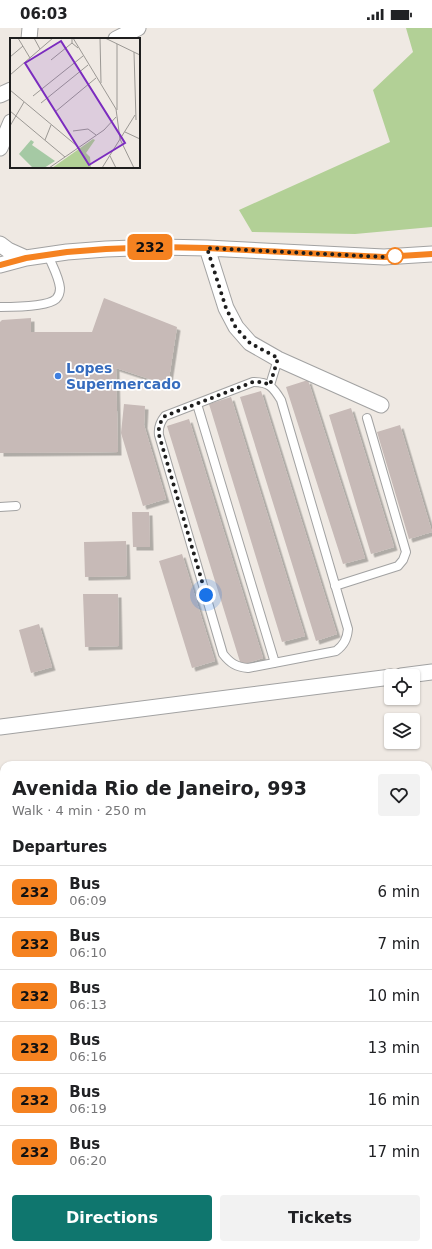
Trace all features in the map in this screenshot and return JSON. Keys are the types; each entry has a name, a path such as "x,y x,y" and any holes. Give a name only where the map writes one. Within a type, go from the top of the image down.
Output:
{"street":[{"path":"29,38 30,28"},
{"path":"118,38 138,28"},
{"path":"0,95 10,90"},
{"path":"0,148 10,124"},
{"path":"0,244 8,250 26,258"},
{"path":"0,265 26,258 48,255 106,249 159,247 384,257 431,256"},
{"path":"207,248 226,308 236,328 250,343 278,358 381,405"},
{"path":"420,674 432,672"},
{"path":"0,727 384,678"}],"lane":[{"path":"0,307 25,306 50,302 59,295 60,288 48,255"},
{"path":"270,385 278,358"},
{"path":"253,382 262,382 270,385 281,400 348,628 347,638 343,646 336,651 248,668 239,667 230,662 223,654 158,428 160,422 165,416 253,382"},
{"path":"197,404 275,663"},
{"path":"335,586 398,566 404,560 406,552 367,418"},
{"path":"0,507 16,506"}],"green space":[{"path":"406,28 432,28 432,227 355,234 252,232 239,210 390,142 373,90 413,52"}],"building":[{"name":"Lopes Supermercado","path":"104,298 177,327 168,385 116,368 118,452 0,453 0,322 2,320 31,318 31,332 92,332"},
{"path":"308,380 365,558 343,564 286,387"},
{"path":"261,391 337,634 316,641 240,397"},
{"path":"231,397 305,636 282,642 209,404"},
{"path":"124,404 145,406 144,425 166,499 143,506 121,433"},
{"path":"351,408 394,547 371,554 329,415"},
{"path":"189,419 263,658 241,665 167,426"},
{"path":"400,425 432,532 409,539 377,432"},
{"path":"132,512 149,512 150,547 133,547"},
{"path":"126,541 127,576 85,577 84,542"},
{"path":"182,554 215,661 192,668 159,561"},
{"path":"83,594 118,594 119,646 85,647"},
{"path":"39,624 52,667 31,673 19,630"}],"bus line":[{"name":"232","path":"0,265 26,258 67,252 159,247 384,257 432,254"}],"place":[{"name":"Lopes Supermercado","path":"58,376"}],"route":[{"path":"206,595 158,428 160,422 165,416 253,382 262,382 270,385 278,358 250,343 236,328 226,308 207,248 384,257 399,256 395,256"}]}
